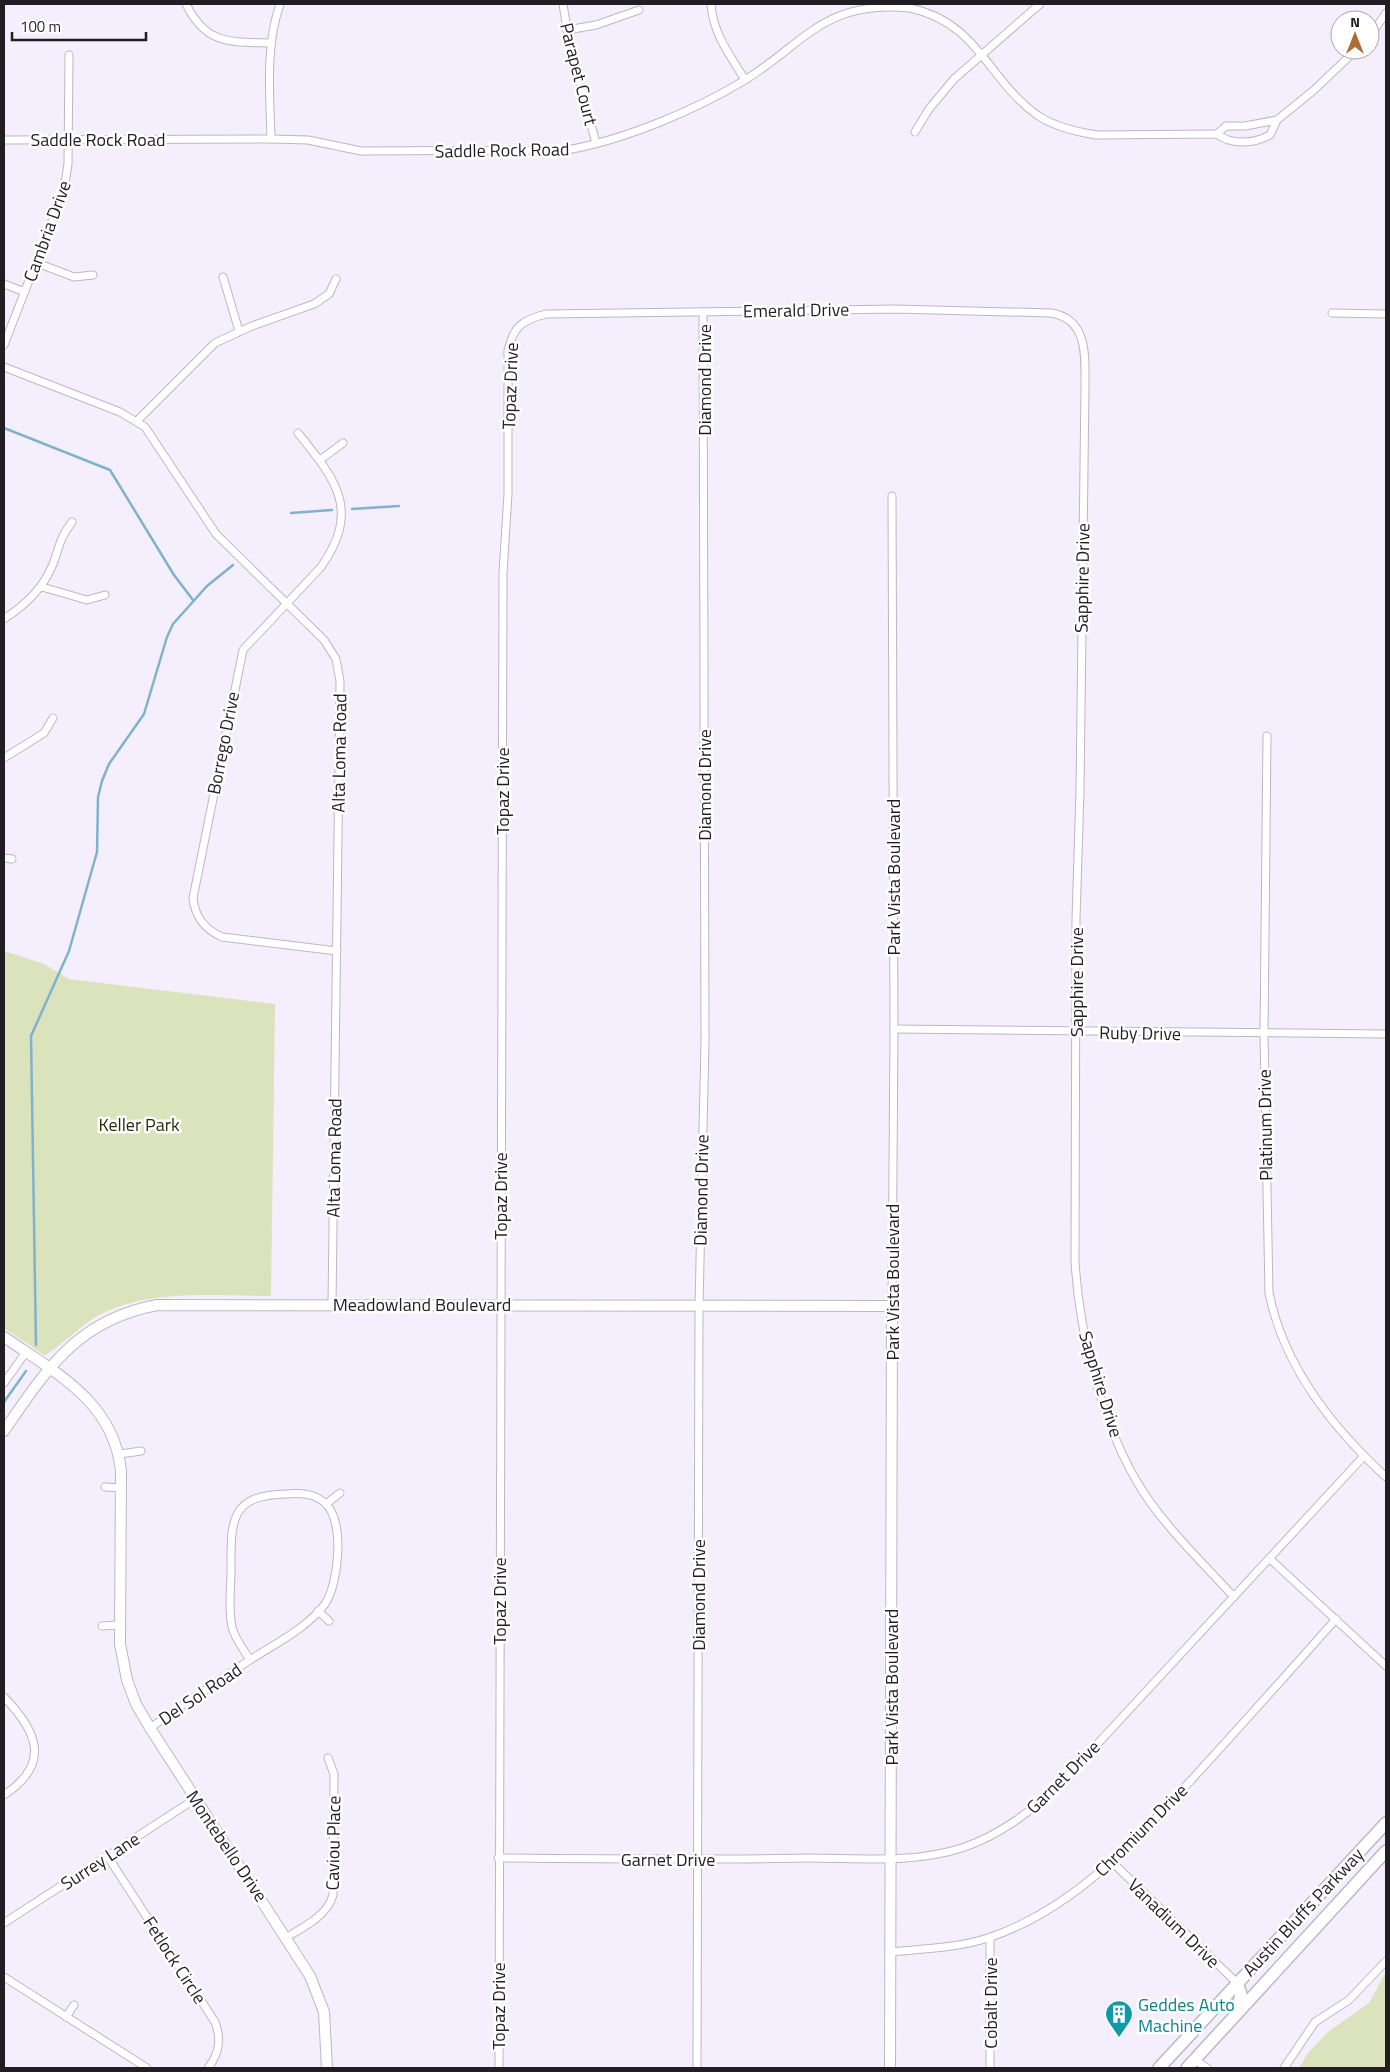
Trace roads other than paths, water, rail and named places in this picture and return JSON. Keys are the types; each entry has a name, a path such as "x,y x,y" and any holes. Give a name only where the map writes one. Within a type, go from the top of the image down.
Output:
{"main road":[{"name":"Austin Bluffs Parkway","path":"1159,2068 1386,1824"},
{"name":"Austin Bluffs Parkway","path":"1191,2064 1385,1857"},
{"path":"1236,2016 1241,1994 1237,1983"}],"street":[{"path":"186,4 197,23 214,37 233,42 271,43"},
{"path":"271,139 271,43 273,26 280,4"},
{"name":"Parapet Court","path":"563,4 567,30 596,143"},
{"path":"711,4 713,20 722,44 745,80"},
{"path":"915,132 940,95 982,54 1040,4"},
{"name":"Saddle Rock Road","path":"4,140 271,139 308,140 346,149 379,152 567,150 596,143 673,116 745,80 825,16 851,7 867,5 890,5 926,12 958,29 1026,105 1050,123 1097,135 1216,134 1226,141 1262,140 1270,135 1277,120 1314,90 1346,60"},
{"path":"567,30 596,25 639,10"},
{"name":"Cambria Drive","path":"4,345 64,190 68,139 69,55"},
{"name":"Saddle Rock Road","path":"1216,134 1226,126 1245,126 1277,120"},
{"path":"37,263 74,277 93,274"},
{"path":"223,277 239,331"},
{"path":"138,421 206,351 227,336 314,304 328,294 336,278"},
{"name":"Cambria Drive","path":"4,284 25,292"},
{"name":"Emerald Drive","path":"518,326 534,317 546,314 817,309 1051,313 1069,318 1074,324"},
{"name":"Diamond Drive","path":"697,2068 699,1305 704,1042 704,312"},
{"path":"1332,313 1386,314"},
{"name":"Sapphire Drive","path":"1074,324 1081,337 1085,386 1076,1032 1075,1261 1079,1306 1090,1355 1118,1441 1143,1491 1175,1532 1234,1597"},
{"name":"Topaz Drive","path":"498,2068 503,573 508,476 507,360 511,336 518,326"},
{"name":"Alta Loma Road","path":"4,367 120,412 138,421 152,436 216,534 324,640 339,670 332,1304"},
{"name":"Borrego Drive","path":"298,433 320,460 339,495 342,520 340,531 325,561 288,604 243,650 194,889 194,907 204,926 222,937 337,951"},
{"path":"320,460 343,443"},
{"name":"Park Vista Boulevard","path":"890,2068 894,1029 892,496"},
{"path":"4,619 42,587 53,564 60,536 72,522"},
{"path":"42,587 86,600 104,595"},
{"path":"4,758 44,733 53,718"},
{"name":"Platinum Drive","path":"1267,736 1264,1034 1267,1248 1272,1304 1279,1329 1304,1381 1326,1413 1364,1456 1386,1477"},
{"path":"4,858 12,859"},
{"name":"Ruby Drive","path":"894,1029 1386,1034"},
{"name":"Meadowland Boulevard","path":"4,1431 48,1368 84,1335 121,1315 139,1308 177,1303 892,1306"},
{"name":"Montebello Drive","path":"4,1337 74,1387 103,1416 111,1428 120,1454 122,1488 119,1625 127,1680 136,1704 150,1728 287,1937 310,1976 321,2001 326,2024 327,2068"},
{"path":"4,1382 26,1352"},
{"path":"120,1454 141,1451"},
{"name":"Garnet Drive","path":"498,1858 697,1860 924,1858 962,1848 984,1839 1028,1813 1065,1779 1364,1456"},
{"path":"105,1488 122,1488"},
{"path":"326,1504 340,1493"},
{"name":"Del Sol Road","path":"150,1728 299,1629 318,1611 330,1594 337,1565 336,1521 326,1504 310,1495 269,1494 259,1496 250,1501 236,1516 231,1537 231,1617 235,1635 250,1660"},
{"path":"1270,1559 1386,1666"},
{"path":"318,1611 330,1622"},
{"name":"Chromium Drive","path":"890,1952 943,1947 990,1937 1048,1909 1088,1882 1131,1844 1226,1742 1336,1619"},
{"path":"102,1626 119,1625"},
{"path":"4,1697 22,1717 33,1738 35,1748 34,1759 26,1776 4,1795"},
{"name":"Caviou Place","path":"287,1937 320,1915 328,1907 333,1895 334,1774 328,1758"},
{"name":"Surrey Lane","path":"4,1923 195,1799"},
{"name":"Fetlock Circle","path":"108,1856 215,2022 218,2031 218,2050 208,2068"},
{"name":"Vanadium Drive","path":"1112,1862 1237,1983"},
{"name":"Cobalt Drive","path":"990,1937 990,2068"},
{"path":"1284,2068 1315,2022 1349,2000 1386,1961"},
{"path":"4,1977 147,2068"},
{"path":"66,2017 74,2005"},
{"path":"1191,2064 1207,2068"}],"waterway":[{"path":"4,428 110,470 174,575 193,600"},
{"path":"352,509 399,506"},
{"path":"291,513 332,510"},
{"path":"36,1345 31,1036 69,951 97,852 98,797 109,764 144,714 167,637 173,624 207,586 233,565"},
{"path":"4,1402 26,1371"}],"place":[{"name":"Geddes Auto Machine","path":"1119,2038"}],"park label":[{"name":"Keller Park","path":"139,1124"}]}
